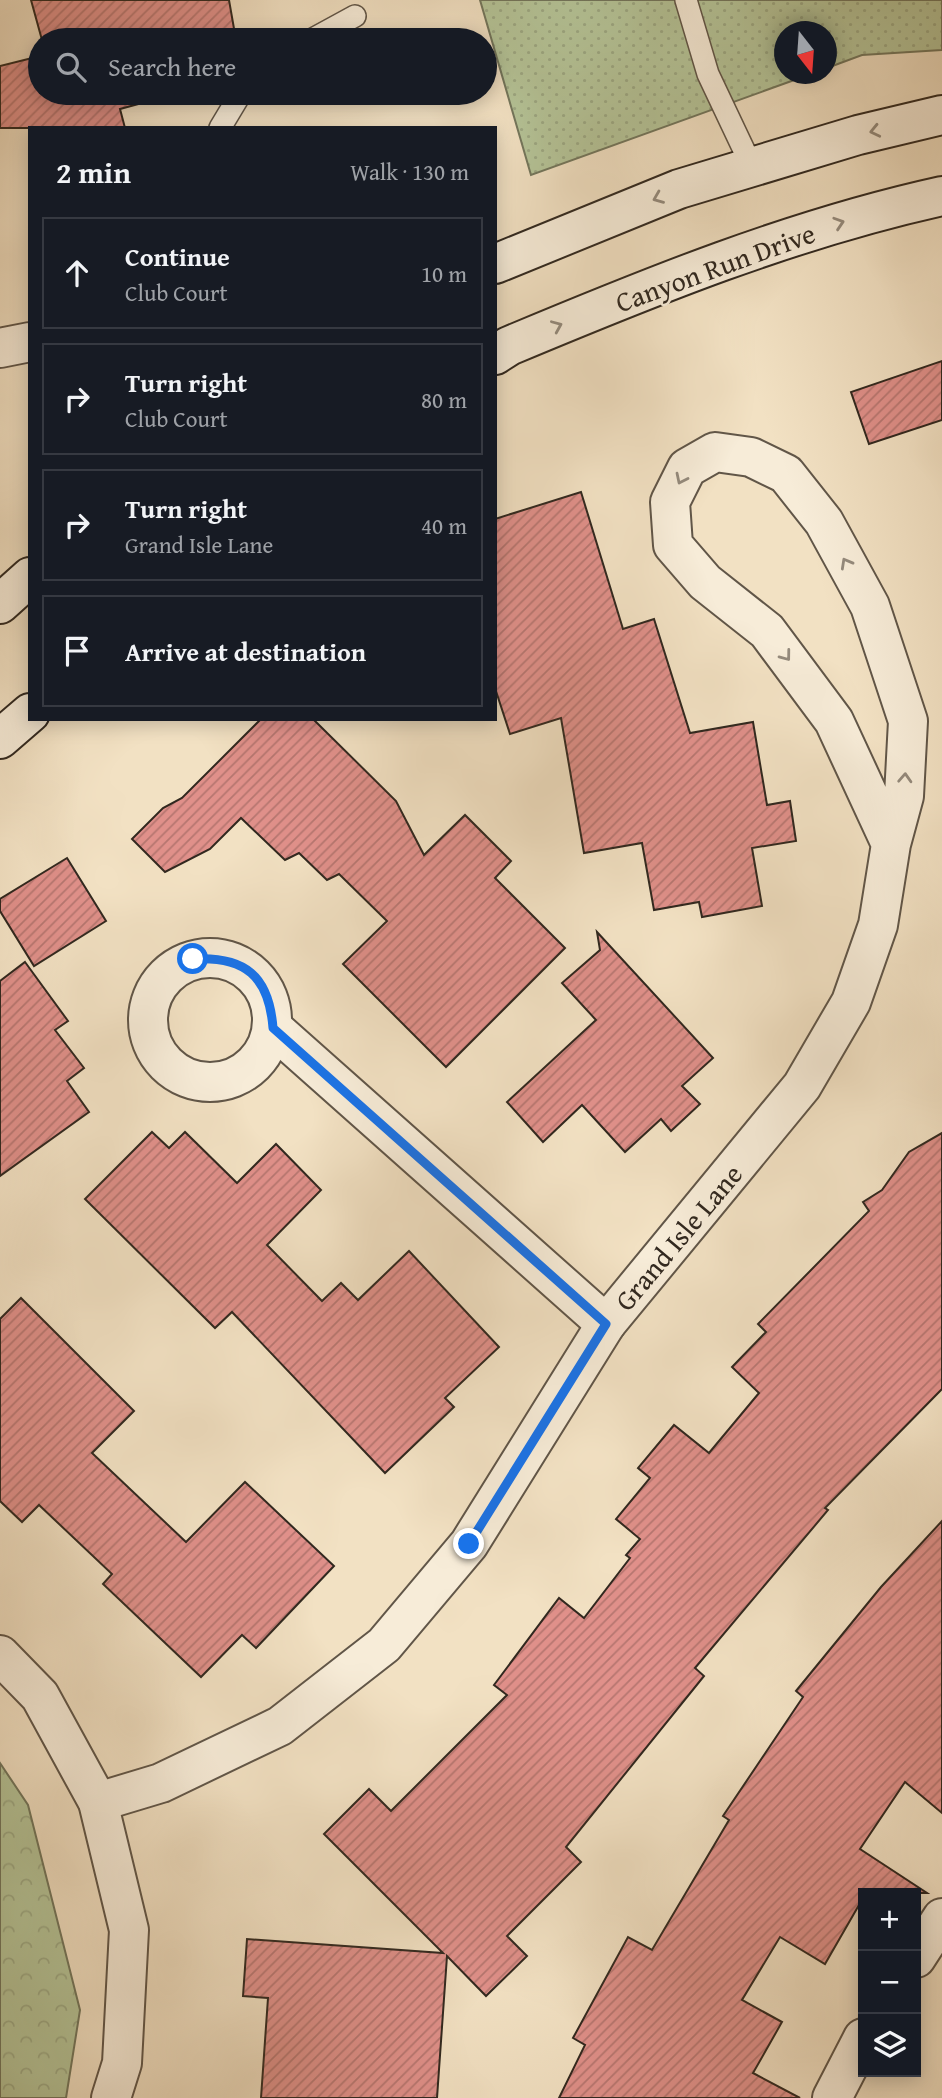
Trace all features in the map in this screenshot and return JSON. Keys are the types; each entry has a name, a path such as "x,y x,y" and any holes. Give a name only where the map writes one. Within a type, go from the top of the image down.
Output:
{"street":[{"path":"497,263 679,189 858,135 942,116"},
{"name":"Canyon Run Drive","path":"497,354 509,346 685,272 885,208 942,196"},
{"path":"0,348 28,342"},
{"name":"Grand Isle Lane","path":"98,1802 161,1783 279,1726 384,1645 469,1544 606,1324 802,1086 851,1002 878,925 891,844 904,796 908,721 870,606 824,522 786,474 751,457 715,452 687,468 670,502 673,545 705,582 766,631 834,720 891,844"},
{"path":"0,604 28,579"},
{"path":"0,739 28,715"},
{"path":"273,1028 606,1324"},
{"path":"0,1655 40,1696 98,1802 129,1930 122,2063 111,2098"},
{"path":"921,1951 942,1918"},
{"path":"832,2098 858,2048"}],"lane":[{"path":"686,0 708,74 752,167"},
{"path":"334,28 355,16"},
{"path":"221,126 234,105"}],"green space":[{"path":"480,0 942,0 942,50 862,55 837,64 837,21 774,21 774,84 783,84 531,175 497,58 497,28 488,28"},
{"path":"0,1763 28,1805 80,2010 66,2098 0,2098"}],"building":[{"path":"31,0 229,0 234,28 39,28"},
{"path":"28,59 28,105 135,105 120,109 124,126 0,128 0,66"},
{"path":"942,361 942,420 869,444 851,392"},
{"path":"581,492 623,629 654,619 690,733 753,722 767,805 790,801 796,841 752,848 762,906 702,917 699,902 654,910 642,843 584,853 561,718 510,734 497,694 497,518"},
{"path":"259,721 315,721 396,801 424,855 465,815 511,861 495,878 565,948 446,1067 343,964 387,921 339,874 327,880 299,853 285,860 241,818 210,849 165,872 132,839 163,808 182,798"},
{"path":"67,858 106,921 34,966 0,911 0,899"},
{"path":"597,932 713,1058 682,1086 700,1104 671,1131 661,1119 625,1152 582,1105 543,1142 507,1102 596,1020 562,983 600,950"},
{"path":"25,962 68,1021 55,1030 84,1068 67,1081 89,1112 0,1176 0,981"},
{"path":"152,1132 169,1148 185,1132 237,1183 276,1144 321,1190 267,1245 322,1301 341,1283 358,1300 409,1251 499,1347 445,1398 454,1407 385,1473 232,1312 215,1328 85,1199"},
{"path":"942,1133 942,1389 825,1508 828,1510 695,1668 704,1676 566,1847 581,1862 507,1936 527,1956 486,1996 447,1956 437,2098 261,2098 268,1998 243,1996 247,1939 443,1953 324,1834 369,1789 391,1811 507,1695 494,1685 559,1598 584,1618 630,1558 626,1555 640,1539 616,1519 650,1478 638,1468 674,1425 709,1453 759,1393 732,1367 766,1332 758,1324 869,1211 863,1202 882,1190 909,1152"},
{"path":"21,1298 134,1411 92,1453 186,1542 245,1482 334,1566 256,1648 242,1635 201,1677 103,1584 112,1574 39,1505 22,1522 0,1501 0,1319"},
{"path":"942,1521 942,1813 905,1782 860,1849 919,1888 858,1888 858,1907 825,1964 780,1937 742,2000 782,2022 753,2073 800,2098 559,2098 585,2045 573,2038 628,1937 652,1950 729,1820 723,1816 803,1697 796,1691 881,1587"}],"route":[{"path":"193,959 218,958 242,965 260,982 271,1004 273,1028 606,1324 469,1544"}]}
